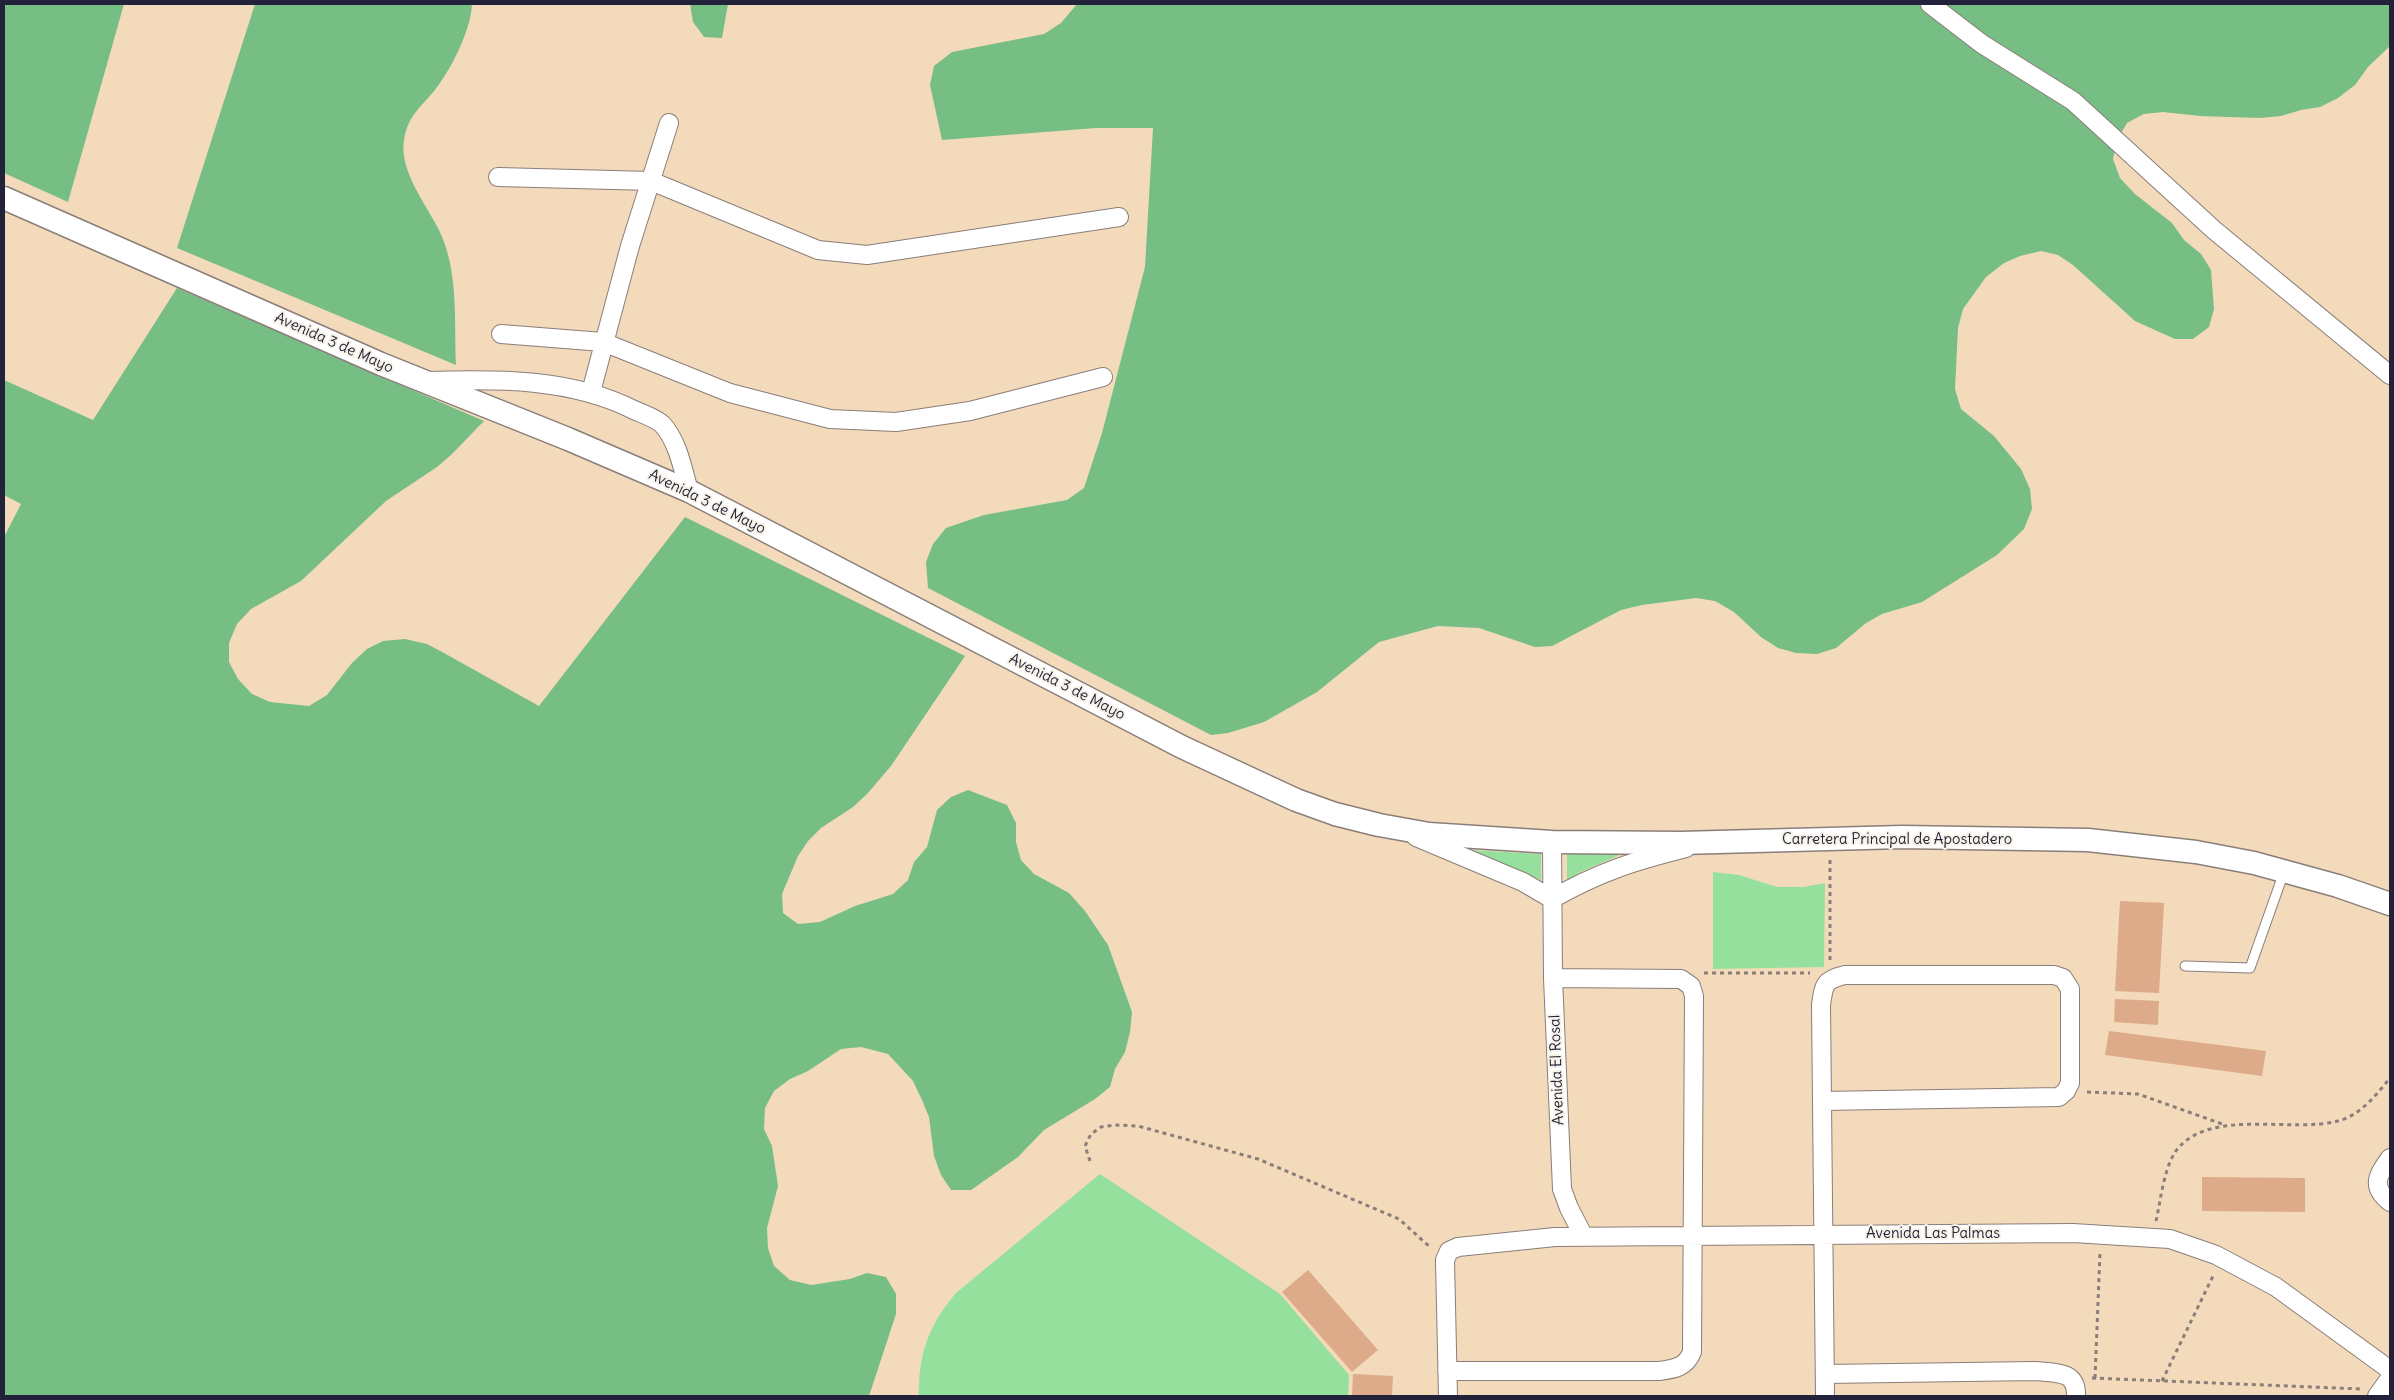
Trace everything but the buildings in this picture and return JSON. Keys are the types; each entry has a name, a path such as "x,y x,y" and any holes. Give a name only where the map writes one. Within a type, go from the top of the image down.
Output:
{"street":[{"path":"1930,4 1982,44 2073,101 2214,230 2390,375"},
{"path":"591,392 630,246 669,123"},
{"path":"498,177 651,181 818,250 868,255 1119,217"},
{"name":"Avenida 3 de Mayo","path":"4,198 423,381 568,439 689,491 1182,746 1296,800 1335,814 1397,829"},
{"path":"501,334 603,342 730,394 830,419 896,422 970,411 1103,377"},
{"path":"423,381 489,379 535,382 591,392 661,424 673,441 689,491"},
{"path":"1397,829 1523,882 1552,899 1583,881 1614,868 1709,843"},
{"name":"Carretera Principal de Apostadero","path":"1397,829 1429,834 1552,842 1709,843 1902,836 2088,840 2196,852 2284,871 2338,886 2390,904"},
{"name":"Avenida El Rosal","path":"1552,842 1553,978 1562,1189 1569,1208 1584,1236"},
{"path":"1822,1101 2059,1097 2066,1092 2070,1083 2070,989 2063,978 2054,975 1845,975 1830,979 1823,987 1821,1005 1825,1396"},
{"path":"1447,1370 1659,1371 1676,1368 1688,1362 1692,1352 1691,1236 1694,996 1692,986 1681,979 1553,978"},
{"path":"2390,1158 2379,1173 2377,1183 2382,1195 2390,1202"},
{"name":"Avenida Las Palmas","path":"1444,1260 1449,1251 1458,1247 1584,1236 2073,1233 2170,1239 2222,1258 2276,1287 2390,1370"},
{"path":"1444,1260 1448,1396"},
{"path":"1824,1374 2035,1371 2070,1377 2076,1384 2076,1396"}],"lane":[{"path":"2185,966 2250,968 2284,871"}],"path":[{"path":"1692,986 1704,973 1816,973 1830,979 1830,839"},
{"path":"2153,1238 2167,1170 2179,1146 2196,1134 2226,1125 2282,1126 2339,1121 2369,1104 2390,1078"},
{"path":"2066,1092 2138,1094 2226,1125"},
{"path":"1090,1161 1085,1146 1091,1134 1101,1127 1115,1125 1138,1126 1258,1158 1399,1219 1444,1260"},
{"path":"2095,1378 2101,1235"},
{"path":"2162,1381 2222,1258"},
{"path":"2070,1377 2383,1388"}],"green space":[{"path":"4,4 124,4 68,202 4,173"},
{"path":"255,4 472,4 465,36 455,58 437,87 409,123 404,140 404,152 409,175 439,230 450,262 454,296 456,365 177,248"},
{"path":"690,4 728,4 722,38 704,37 693,22"},
{"path":"1077,4 2390,4 2390,46 2368,67 2355,85 2338,98 2320,107 2281,116 2260,118 2200,116 2163,112 2144,114 2127,123 2117,140 2113,159 2120,178 2135,194 2172,223 2184,240 2201,254 2211,270 2214,309 2209,327 2193,339 2175,339 2135,321 2073,265 2058,255 2041,251 2020,256 2004,263 1986,277 1963,309 1958,328 1955,389 1961,409 1994,436 2021,469 2030,489 2032,509 2024,529 1997,555 1922,602 1882,614 1866,623 1836,648 1817,654 1796,653 1778,648 1761,637 1734,612 1715,601 1696,598 1642,605 1621,610 1552,646 1535,647 1479,628 1438,626 1379,642 1317,692 1264,722 1228,733 1211,735 928,588 926,562 933,544 946,528 984,515 1067,500 1084,488 1102,433 1145,267 1153,128 1096,128 942,140 930,85 934,66 952,52 1044,34 1061,23"},
{"path":"177,288 484,421 437,467 386,501 301,581 251,609 237,624 229,643 229,662 238,679 252,694 270,702 309,706 327,695 352,663 367,649 383,641 405,639 427,644 539,706 685,517 965,656 891,766 853,807 821,828 808,841 798,856 782,894 783,913 798,924 820,922 855,906 893,894 908,880 914,862 927,847 937,810 951,797 968,790 1007,805 1016,823 1016,842 1021,860 1034,874 1069,893 1085,911 1108,945 1132,1012 1130,1032 1125,1052 1115,1069 1110,1087 1095,1099 1044,1130 1018,1157 971,1190 951,1190 941,1175 934,1156 929,1117 922,1100 913,1081 888,1054 861,1047 841,1049 808,1071 790,1079 774,1091 765,1108 764,1129 772,1146 778,1186 767,1228 768,1248 774,1266 790,1280 811,1285 850,1279 867,1273 886,1277 896,1294 896,1314 869,1396 4,1396 4,537 21,504 4,495 4,380 93,420"},
{"path":"1468,850 1541,854 1541,880"},
{"path":"1567,853 1622,854 1580,872 1567,881"},
{"path":"1713,872 1739,875 1777,887 1804,887 1825,883 1824,967 1713,969"},
{"path":"1100,1174 1280,1294 1349,1375 1348,1396 919,1396 923,1353 927,1341 939,1317 956,1293"}]}
